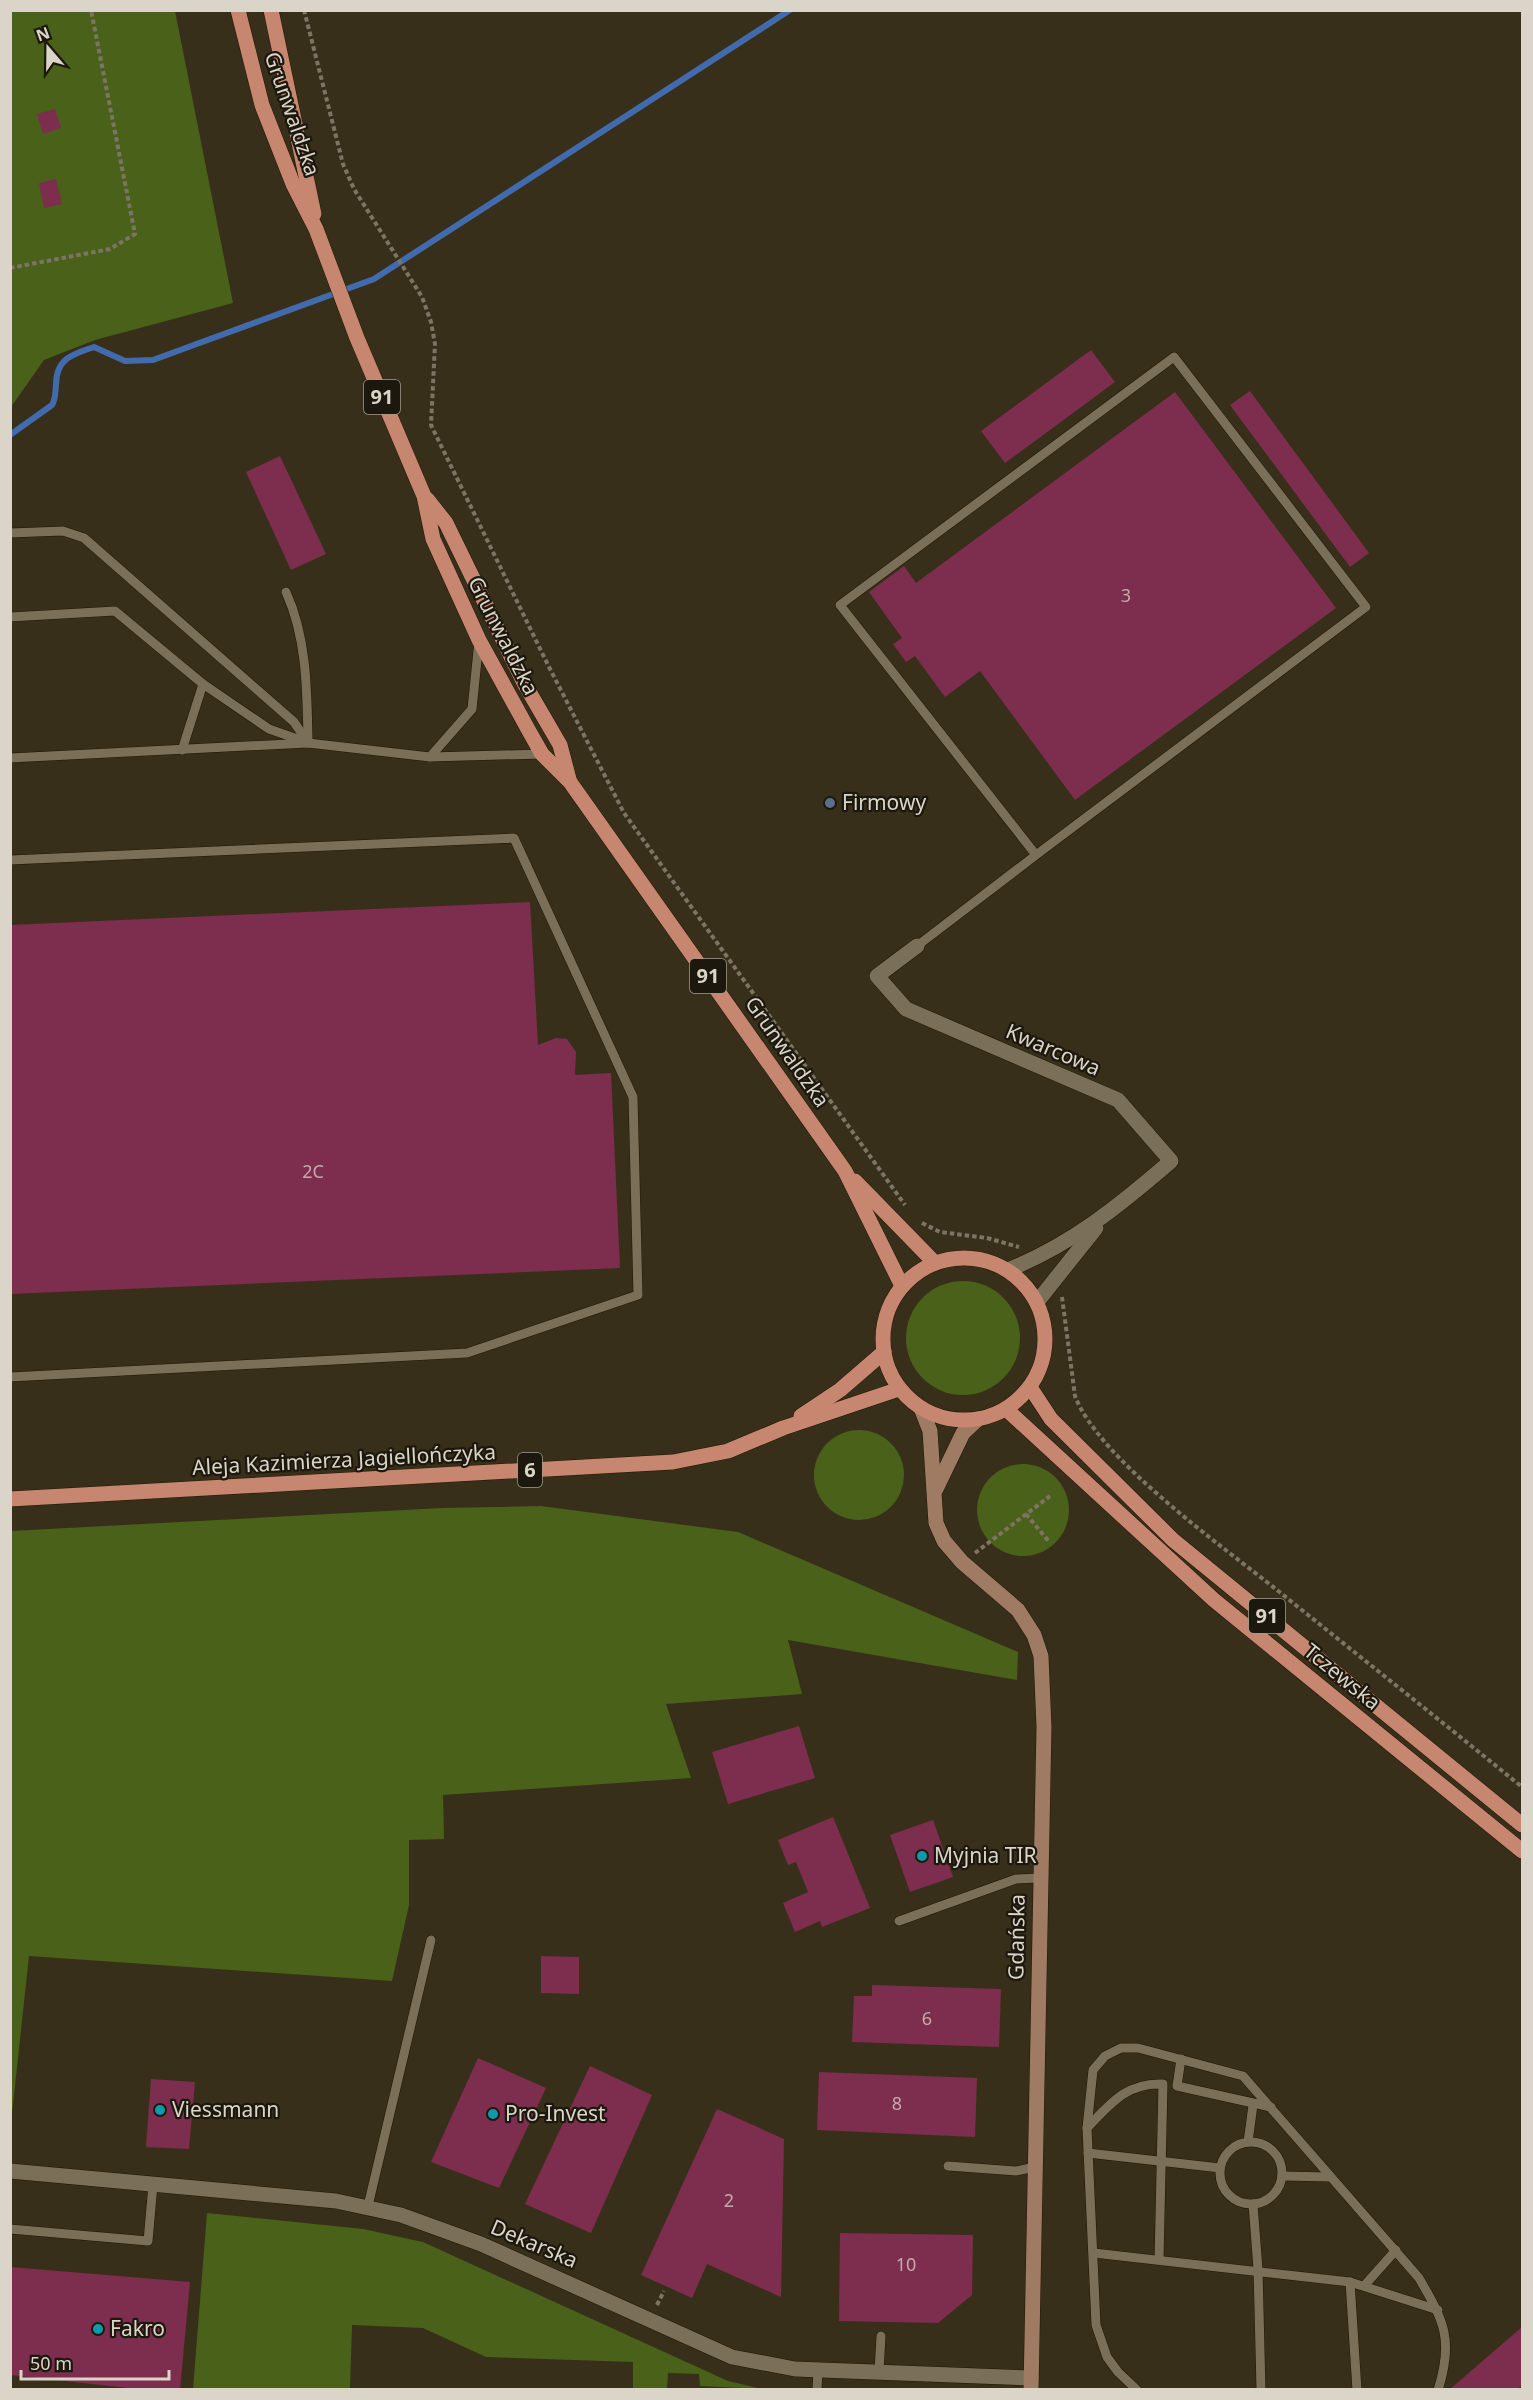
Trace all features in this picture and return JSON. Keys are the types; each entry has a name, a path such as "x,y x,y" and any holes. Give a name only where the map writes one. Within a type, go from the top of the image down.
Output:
{"main road":[{"name":"Grunwaldzka","path":"238,10 262,105 294,184 316,229 333,278 424,496 433,539 479,640 542,754 570,782 845,1171 902,1286"},
{"name":"Grunwaldzka","path":"270,10 316,229"},
{"name":"Grunwaldzka","path":"424,496 446,523 524,683 560,745 570,782"},
{"name":"Grunwaldzka","path":"845,1171 935,1263"},
{"path":"972,1258 991,1262 1008,1270 1019,1279 1037,1302 1044,1323 1046,1346 1041,1367 1030,1387 1006,1409 978,1419 947,1419 921,1408 899,1389 889,1371 884,1352 883,1328 890,1306 902,1286 917,1273 935,1263 972,1258"},
{"name":"Aleja Kazimierza Jagiellończyka","path":"783,1428 840,1390 884,1352"},
{"name":"Tczewska","path":"1030,1387 1051,1419 1173,1540 1522,1825"},
{"name":"Aleja Kazimierza Jagiellończyka","path":"10,1499 673,1462 721,1454 783,1428 899,1389"},
{"name":"Tczewska","path":"1006,1409 1214,1600 1522,1851"}],"street":[{"name":"Kwarcowa","path":"917,946 877,976 906,1009 1118,1100 1171,1161 1106,1217 1039,1258 1008,1270"},
{"name":"Kwarcowa","path":"1037,1302 1106,1217"},
{"name":"Gdańska","path":"921,1408 930,1431 936,1489 936,1522 944,1541 962,1562 1018,1610 1034,1635 1041,1656 1044,1726 1039,1878 1031,2384"},
{"name":"Gdańska","path":"936,1489 960,1438 978,1419"},
{"name":"Dekarska","path":"10,2171 153,2186 336,2201 368,2206 411,2218 481,2244 732,2357 795,2369 879,2372 1031,2384"}],"lane":[{"path":"917,946 1366,607 1174,357 840,605 1036,855"},
{"path":"10,533 63,531 84,538 294,722 308,743"},
{"path":"286,592 297,619 306,682 308,743"},
{"path":"10,616 115,611 203,684 269,729 308,743"},
{"path":"430,757 472,709 479,640"},
{"path":"182,750 203,684"},
{"path":"10,758 308,743 430,757 542,754"},
{"path":"10,860 514,838 633,1097 638,1295 467,1353 10,1377"},
{"path":"899,1921 1016,1879 1039,1878"},
{"path":"368,2206 431,1940"},
{"path":"1137,2390 1118,2372 1107,2357 1099,2340 1096,2325 1087,2128 1093,2070 1105,2056 1121,2048 1138,2048 1243,2076 1419,2278 1438,2310 1447,2336 1446,2364 1438,2390"},
{"path":"1178,2086 1181,2059"},
{"path":"1087,2128 1113,2100 1129,2089 1148,2083 1178,2086 1252,2105 1271,2107"},
{"path":"1159,2260 1163,2084"},
{"path":"1248,2142 1252,2105"},
{"path":"1248,2142 1261,2144 1272,2151 1280,2162 1282,2176 1273,2195 1253,2204 1240,2202 1228,2194 1221,2182 1220,2168 1225,2156 1235,2146 1248,2142"},
{"path":"1088,2153 1220,2168"},
{"path":"948,2166 1016,2171 1035,2167"},
{"path":"1282,2176 1330,2177"},
{"path":"10,2229 148,2241 153,2186"},
{"path":"1253,2204 1258,2269 1261,2390"},
{"path":"1364,2286 1396,2250"},
{"path":"1094,2253 1258,2269 1350,2282 1438,2310"},
{"path":"1350,2282 1357,2390"},
{"path":"879,2372 881,2336"},
{"path":"817,2390 818,2370"}],"path":[{"path":"10,268 111,249 127,242 135,234 91,10"},
{"path":"304,10 343,164 354,189 422,297 435,344 431,425 549,667 624,813 911,1213"},
{"path":"918,1221 940,1232 987,1238 1023,1249"},
{"path":"1062,1294 1075,1396 1079,1407 1110,1448 1176,1509 1522,1787"},
{"path":"962,1562 1050,1496"},
{"path":"1026,1514 1050,1543"}],"green space":[{"path":"11,11 175,11 233,303 95,340 44,360 11,407"},
{"path":"963,1281 985,1285 1004,1297 1016,1316 1020,1338 1016,1360 1004,1379 985,1391 963,1395 941,1391 922,1379 910,1360 906,1338 910,1316 922,1297 941,1285"},
{"path":"850,1430 868,1430 884,1437 897,1450 904,1466 904,1484 897,1500 884,1513 868,1520 850,1520 834,1513 821,1500 814,1484 814,1466 821,1450 834,1437"},
{"path":"1023,1464 1041,1467 1056,1477 1066,1492 1069,1510 1066,1528 1056,1543 1041,1553 1023,1556 1005,1553 990,1543 980,1528 977,1510 980,1492 990,1477 1005,1467"},
{"path":"541,1506 738,1532 1018,1652 1017,1680 788,1640 802,1694 666,1704 691,1778 443,1795 444,1839 409,1840 409,1905 392,1981 29,1956 11,2123 11,1531 442,1508"},
{"path":"207,2213 363,2229 423,2242 728,2381 762,2389 700,2386 699,2374 668,2373 667,2389 633,2389 633,2362 486,2357 423,2328 352,2325 350,2389 193,2389"}],"building":[{"path":"55,109 61,128 43,134 37,114"},
{"path":"56,179 62,204 44,208 39,183"},
{"path":"1091,350 1115,382 1005,463 981,431"},
{"path":"1250,391 1369,553 1350,567 1230,405"},
{"path":"1175,392 1336,608 1075,800 980,671 945,697 915,656 906,662 893,644 902,638 869,592 904,566 916,583"},
{"path":"280,456 326,554 291,570 246,472"},
{"path":"530,902 538,1045 556,1038 567,1039 576,1052 575,1075 611,1073 620,1268 10,1294 10,925"},
{"path":"799,1726 815,1778 728,1804 712,1752"},
{"path":"833,1817 870,1908 822,1927 820,1921 795,1932 783,1903 808,1892 796,1862 788,1865 778,1840"},
{"name":"Myjnia TIR","path":"933,1820 953,1877 910,1892 890,1835"},
{"path":"541,1956 579,1957 579,1994 541,1993"},
{"path":"872,1985 1001,1989 999,2047 852,2042 854,1996 872,1996"},
{"name":"Pro-Invest","path":"478,2058 546,2088 499,2188 431,2162"},
{"path":"590,2066 652,2095 591,2233 525,2204"},
{"path":"819,2072 977,2078 975,2137 817,2130"},
{"name":"Viessmann","path":"151,2079 195,2082 189,2149 146,2147"},
{"path":"717,2109 784,2139 781,2297 707,2264 692,2298 641,2275"},
{"path":"840,2233 973,2235 972,2295 938,2323 839,2321"},
{"name":"Fakro","path":"10,2267 190,2282 180,2390 146,2390 10,2375"},
{"path":"1522,2327 1522,2385 1517,2390 1449,2390"}],"waterway":[{"path":"10,435 52,405 59,369 62,363 72,355 94,347 125,361 153,360 374,279 790,10"}],"place":[{"name":"Firmowy","path":"830,803"},
{"name":"Myjnia TIR","path":"922,1856"},
{"name":"Viessmann","path":"160,2110"},
{"name":"Pro-Invest","path":"493,2114"},
{"name":"Fakro","path":"98,2329"}]}
